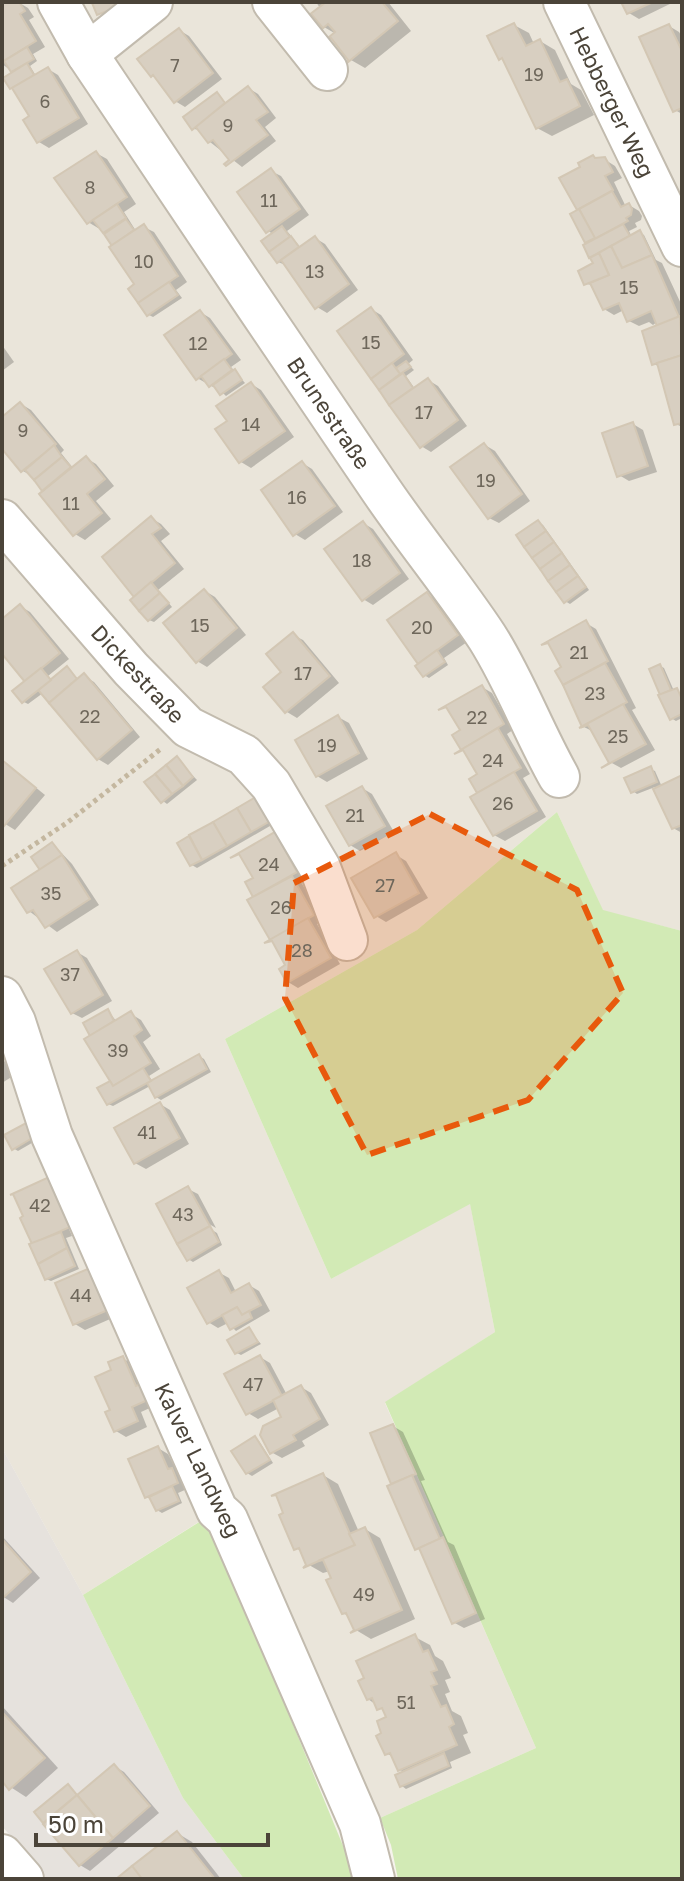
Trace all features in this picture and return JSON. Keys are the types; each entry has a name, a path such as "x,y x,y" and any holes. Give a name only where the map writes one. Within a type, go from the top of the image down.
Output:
{"street":[{"name":"Brunestraße","path":"58,2 87,54 414,539 485,635 503,664 535,735 559,777"},
{"path":"87,54 152,2"},
{"path":"273,2 327,70"},
{"name":"Hebberger Weg","path":"564,2 682,246"},
{"name":"Dickestraße","path":"2,520 131,669 188,727 244,755 271,785 320,868 347,940"},
{"name":"Kalver Landweg","path":"2,997 15,1022 52,1136 139,1330 175,1419 217,1510 227,1519 360,1824 374,1879"},
{"path":"2,1855 23,1879"}],"path":[{"path":"2,866 68,822 188,727"}],"highlighted area":[{"path":"430,814 577,890 623,993 528,1100 367,1155 285,998 294,883"}],"shaded area":[{"path":"2,2 682,2 682,931 603,911 557,812 417,930 225,1039 331,1279 470,1203 495,1332 385,1403 536,1748 380,1818 373,1799 368,1801 341,1731 244,1508 235,1499 83,1595 2,1448"},
{"path":"2,1448 83,1595 183,1798 244,1879 47,1879 2,1826"}],"green space":[{"path":"557,812 603,910 682,931 682,1879 398,1879 391,1845 380,1818 536,1748 385,1402 495,1332 470,1204 331,1279 225,1039 417,930"},
{"path":"204,1519 346,1853 352,1879 244,1879 183,1798 83,1595"}],"building":[{"path":"2,2 19,2 25,11 20,14 36,41 2,62"},
{"path":"119,2 120,6 97,15 92,3"},
{"path":"326,2 382,2 398,21 347,63 348,60 328,38 335,32 328,24 321,30 322,27 309,15"},
{"path":"621,2 653,2 627,14"},
{"path":"514,23 526,46 540,39 560,82 567,79 580,106 536,129 502,58 499,60 487,36"},
{"path":"669,24 682,51 682,108 673,112 639,37"},
{"path":"179,28 213,73 174,103 137,59"},
{"path":"27,47 34,59 11,72 4,61"},
{"path":"27,63 34,75 10,89 3,78"},
{"path":"48,67 79,118 37,143 23,120 29,116 12,88"},
{"path":"248,86 268,112 256,120 268,135 226,166 224,164 229,160 213,140 208,143 195,126"},
{"path":"217,92 225,103 192,130 183,117"},
{"path":"96,151 127,197 87,224 54,178"},
{"path":"593,155 595,158 605,157 613,172 605,176 613,190 577,210 559,178 580,167 578,163"},
{"path":"271,168 300,209 266,233 237,192"},
{"path":"612,191 621,207 629,203 631,215 626,218 628,221 595,239 579,209"},
{"path":"117,204 126,218 103,233 93,220"},
{"path":"579,209 595,238 585,243 570,214"},
{"path":"126,219 134,230 112,246 104,234"},
{"path":"144,224 178,276 138,303 128,289 134,284 109,247"},
{"path":"623,224 630,236 589,258 583,245"},
{"path":"282,226 290,237 269,252 261,241"},
{"path":"640,230 652,255 622,268 611,246"},
{"path":"291,236 299,247 277,263 269,252"},
{"path":"315,236 349,284 315,309 281,260"},
{"path":"611,246 622,268 652,255 679,317 657,326 651,311 627,322 619,303 603,310 590,283 609,275 599,253"},
{"path":"599,253 609,275 584,285 578,271 593,263 590,258"},
{"path":"169,282 178,295 147,316 138,303"},
{"path":"371,307 404,354 371,379 337,331"},
{"path":"200,310 232,354 196,380 164,335"},
{"path":"680,316 682,355 652,365 642,331"},
{"path":"682,355 682,423 674,425 657,363"},
{"path":"224,359 232,370 209,387 201,376"},
{"path":"406,361 411,367 400,374 396,368"},
{"path":"392,363 400,374 379,390 371,379"},
{"path":"235,369 242,380 220,395 213,385"},
{"path":"403,373 413,388 389,405 379,390"},
{"path":"428,378 458,420 420,448 389,405"},
{"path":"251,382 285,431 239,463 215,429 227,421 216,406"},
{"path":"20,402 56,444 21,472 2,449 2,417"},
{"path":"633,422 648,466 617,477 602,433"},
{"path":"484,443 522,494 488,519 450,467"},
{"path":"54,445 62,457 34,480 25,470"},
{"path":"86,456 105,479 87,494 102,513 73,536 39,494"},
{"path":"62,457 71,467 42,491 34,480"},
{"path":"302,461 335,506 293,536 261,490"},
{"path":"151,516 161,528 152,534 175,563 134,597 102,557"},
{"path":"538,520 546,531 524,547 516,535"},
{"path":"363,521 400,573 362,601 324,549"},
{"path":"546,531 554,542 532,558 524,547"},
{"path":"554,542 562,553 540,569 532,558"},
{"path":"562,553 570,565 548,581 540,569"},
{"path":"570,565 578,576 556,592 548,581"},
{"path":"578,576 586,587 564,603 556,592"},
{"path":"151,582 160,593 139,611 130,600"},
{"path":"204,589 237,628 196,663 163,623"},
{"path":"427,592 458,635 418,664 387,620"},
{"path":"160,593 169,603 148,621 139,611"},
{"path":"20,604 60,653 25,682 2,654 2,619"},
{"path":"586,620 608,661 563,685 555,671 561,667 548,643 541,645"},
{"path":"293,632 330,676 285,713 263,687 281,672 266,654"},
{"path":"437,650 445,662 423,677 415,666"},
{"path":"605,663 627,702 582,727 563,685"},
{"path":"660,664 671,690 660,695 649,669"},
{"path":"67,666 77,679 49,703 38,690"},
{"path":"41,668 51,680 22,703 12,691"},
{"path":"84,673 132,730 97,760 49,703"},
{"path":"482,685 504,724 461,750 452,735 460,730 446,707 438,710"},
{"path":"677,688 682,699 682,714 670,720 658,695"},
{"path":"623,704 646,744 601,768 609,763 588,725 579,728"},
{"path":"338,715 359,753 316,777 295,740"},
{"path":"498,728 521,768 477,793 469,779 477,774 463,750 454,754"},
{"path":"177,756 193,777 183,786 166,765"},
{"path":"2,760 36,788 4,826 2,824"},
{"path":"166,765 183,786 172,794 155,774"},
{"path":"651,766 657,782 631,793 624,778"},
{"path":"514,772 537,811 493,836 470,797"},
{"path":"155,774 172,794 161,803 144,782"},
{"path":"682,775 682,825 672,829 653,789"},
{"path":"362,786 385,826 349,846 326,806"},
{"path":"261,794 279,816 251,832 237,808"},
{"path":"237,808 251,832 227,846 213,822"},
{"path":"213,822 227,846 202,860 189,835"},
{"path":"275,832 297,872 253,897 245,882 253,878 239,854 230,858"},
{"path":"189,836 202,860 190,866 177,843"},
{"path":"52,842 62,855 40,870 31,857"},
{"path":"396,852 419,893 374,918 351,878"},
{"path":"62,855 90,899 45,928 33,910 27,913 11,888"},
{"path":"292,876 314,915 270,940 247,900"},
{"path":"308,918 331,958 287,983 279,969 285,965 272,941 264,943"},
{"path":"77,950 103,995 71,1014 44,969"},
{"path":"108,1009 114,1021 90,1036 83,1023"},
{"path":"131,1011 142,1030 134,1036 151,1063 113,1086 84,1039"},
{"path":"199,1054 207,1069 155,1098 147,1083"},
{"path":"143,1068 151,1081 107,1105 97,1088 110,1081 113,1086"},
{"path":"160,1102 180,1138 134,1164 114,1128"},
{"path":"26,1123 34,1137 12,1150 4,1135"},
{"path":"49,1177 70,1227 32,1244 20,1218 23,1216 13,1194 10,1195"},
{"path":"188,1186 210,1226 177,1244 156,1204"},
{"path":"210,1226 219,1242 187,1261 177,1244"},
{"path":"61,1232 67,1248 38,1264 29,1244"},
{"path":"67,1248 75,1266 45,1280 38,1264"},
{"path":"90,1268 108,1310 73,1325 55,1283"},
{"path":"219,1270 231,1293 249,1283 261,1305 242,1315 237,1307 207,1324 187,1288"},
{"path":"237,1307 242,1315 249,1311 252,1318 230,1330 222,1315"},
{"path":"249,1327 258,1342 235,1354 227,1340"},
{"path":"260,1355 282,1396 246,1415 224,1374"},
{"path":"123,1356 136,1386 145,1382 152,1398 132,1407 138,1421 114,1432 105,1412 110,1410 95,1377 111,1370 108,1362"},
{"path":"301,1385 320,1419 293,1435 296,1440 270,1454 260,1435 263,1426 281,1417 273,1400"},
{"path":"393,1424 416,1474 391,1484 370,1433"},
{"path":"255,1436 270,1460 246,1474 231,1451"},
{"path":"158,1446 178,1483 145,1498 128,1459"},
{"path":"323,1473 355,1545 303,1568 306,1565 299,1548 294,1550 279,1515 283,1513 276,1495 271,1496"},
{"path":"412,1475 440,1539 415,1550 387,1486"},
{"path":"172,1486 179,1501 156,1511 149,1497"},
{"path":"365,1527 402,1610 350,1633 354,1630 346,1613 342,1614 326,1580 331,1578 323,1560 318,1561 355,1545 349,1534"},
{"path":"443,1537 476,1613 452,1624 419,1548"},
{"path":"2,1539 31,1572 2,1599"},
{"path":"415,1634 423,1652 428,1650 437,1670 431,1672 437,1684 431,1686 441,1707 446,1705 454,1724 449,1727 457,1745 398,1771 390,1753 385,1755 376,1736 381,1733 377,1721 386,1717 382,1708 377,1710 372,1698 367,1700 358,1681 364,1678 356,1661"},
{"path":"2,1712 45,1758 9,1790 2,1781"},
{"path":"444,1753 449,1766 400,1787 395,1775"},
{"path":"114,1764 150,1806 113,1838 77,1795"},
{"path":"68,1784 77,1795 43,1823 34,1812"},
{"path":"77,1795 113,1838 79,1866 43,1824"},
{"path":"177,1831 215,1879 142,1879 132,1866"},
{"path":"132,1866 142,1879 116,1879"}]}
